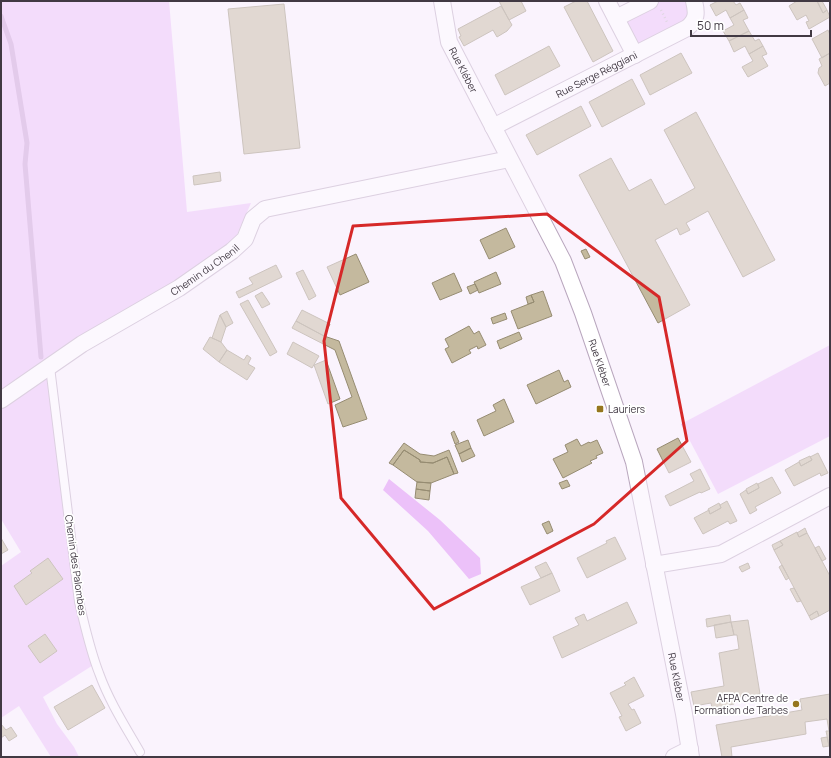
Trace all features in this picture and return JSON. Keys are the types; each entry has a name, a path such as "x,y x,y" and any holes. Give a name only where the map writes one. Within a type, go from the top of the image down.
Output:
{"street":[{"name":"Rue Kléber","path":"442,1 449,42 563,261 583,313 634,462 691,753 674,757"},
{"path":"607,1 635,55"},
{"path":"616,18 655,4"},
{"name":"Rue Serge Réggiani","path":"493,127 674,35 694,22 695,9"},
{"name":"Chemin du Chenil","path":"1,400 82,344 179,288 232,251 246,239 253,219 266,209 509,159"},
{"path":"654,565 721,554 830,496"}],"lane":[{"name":"Chemin des Palombes","path":"50,367 81,609 99,673 118,714 140,752"}],"path":[{"path":"655,4 674,35"}],"highlighted area":[{"path":"547,214 659,297 687,441 594,524 434,609 341,498 324,341 353,226"}],"shaded area":[{"path":"1,1 169,1 187,212 251,203 237,235 224,251 91,331 52,357 80,599 98,662 43,697 57,724 74,747 79,757 51,757 19,706 1,718 1,566 21,552 1,519"},
{"path":"659,1 691,1 692,18 642,45 636,44 626,24 631,16"},
{"path":"830,345 830,436 718,494 681,424"},
{"path":"389,479 440,520 480,558 481,574 469,579 428,531 383,490"}],"building":[{"path":"499,1 521,1 526,11 509,20"},
{"path":"576,1 587,1 613,51 593,62 564,7"},
{"path":"718,1 733,1 736,5 740,3 744,10 730,18 726,10 716,16 710,5"},
{"path":"797,1 817,1 823,13 827,10 830,17 809,29 806,22 809,21 806,15 797,20 789,6"},
{"path":"817,1 822,1 827,10 823,13"},
{"path":"284,4 300,148 244,154 228,9"},
{"path":"501,6 512,25 507,31 497,37 493,30 464,46 459,37 461,36 458,29"},
{"path":"744,10 748,18 743,20 749,31 729,41 723,31 734,25 730,18"},
{"path":"828,30 830,35 830,53 822,58 812,39"},
{"path":"749,31 755,41 759,39 763,46 749,54 745,46 734,52 729,41"},
{"path":"549,46 560,66 505,95 495,75"},
{"path":"763,46 767,54 762,56 768,66 748,77 742,67 753,61 749,54"},
{"path":"681,53 692,73 650,95 640,75"},
{"path":"830,53 830,83 825,86 818,73 819,68 822,66 819,59"},
{"path":"632,79 645,104 602,127 589,102"},
{"path":"581,106 591,126 537,155 526,135"},
{"path":"696,112 775,260 743,277 708,211 686,223 690,230 680,235 677,228 655,240 690,305 658,323 579,175 611,158 629,191 651,179 665,205 695,188 664,130"},
{"path":"220,172 221,181 194,185 193,176"},
{"path":"506,228 515,247 489,259 480,240"},
{"path":"586,249 590,257 585,259 581,251"},
{"path":"356,254 369,282 340,295 327,267"},
{"path":"276,265 282,277 239,298 236,292 253,284 249,278"},
{"path":"303,270 316,296 309,300 296,273"},
{"path":"496,272 501,284 479,293 474,282"},
{"path":"454,273 462,291 440,300 432,283"},
{"path":"475,284 478,290 470,294 467,287"},
{"path":"543,291 552,316 518,329 511,311 534,302 531,295"},
{"path":"262,292 270,304 262,308 255,296"},
{"path":"531,295 534,302 528,304 526,297"},
{"path":"248,300 277,352 270,356 240,304"},
{"path":"302,310 330,324 324,336 296,321"},
{"path":"227,311 233,323 226,327 220,315"},
{"path":"505,313 507,319 493,324 491,318"},
{"path":"220,315 226,327 221,342 212,338"},
{"path":"296,321 324,336 339,341 367,419 343,427 335,405 352,397 335,350 292,328"},
{"path":"469,326 474,334 479,331 486,345 478,349 477,346 469,350 471,353 452,363 445,349 449,347 445,339"},
{"path":"519,332 522,339 500,349 497,341"},
{"path":"210,337 221,342 227,350 219,362 203,349"},
{"path":"293,342 319,356 312,368 287,354"},
{"path":"227,350 244,360 247,355 251,358 248,364 255,368 247,380 219,362"},
{"path":"326,360 340,399 328,404 314,365"},
{"path":"559,370 564,382 568,380 571,387 536,404 527,385"},
{"path":"504,399 514,422 484,436 477,420 496,411 493,405"},
{"path":"454,431 459,442 455,444 451,433"},
{"path":"678,438 691,462 669,473 657,449"},
{"path":"577,439 581,446 597,440 603,453 590,461 592,463 563,478 553,459 568,452 565,445"},
{"path":"468,440 471,448 459,454 455,445"},
{"path":"404,443 420,454 434,456 449,450 458,473 454,474 447,457 433,463 420,462 420,460 404,450 393,465 389,463"},
{"path":"471,448 475,456 462,462 459,454"},
{"path":"404,450 420,460 420,462 433,463 447,457 454,474 431,483 417,482 393,465"},
{"path":"818,453 828,473 821,476 820,473 794,486 785,470 799,462 801,466 812,460 810,457"},
{"path":"810,456 812,460 801,466 799,461"},
{"path":"700,469 710,489 670,506 665,496 694,481 690,474"},
{"path":"772,477 781,493 755,507 757,510 750,514 740,494 746,490 748,494 759,488 758,484"},
{"path":"567,480 570,486 562,489 559,483"},
{"path":"417,482 431,483 430,491 416,489"},
{"path":"757,483 759,488 748,494 746,489"},
{"path":"416,489 430,491 429,500 415,498"},
{"path":"727,501 737,521 730,524 728,521 703,534 694,518 709,510 710,514 721,508 720,505"},
{"path":"719,503 721,508 710,514 708,509"},
{"path":"549,521 553,531 547,534 542,524"},
{"path":"805,528 807,533 799,537 797,533"},
{"path":"797,532 799,537 807,533 830,576 830,610 819,616 817,611 809,616 774,550 783,545 780,541"},
{"path":"615,537 626,559 587,578 577,558 607,543 606,541"},
{"path":"1,538 8,550 1,554"},
{"path":"780,541 783,545 774,550 772,545"},
{"path":"819,546 826,559 822,561 815,548"},
{"path":"48,558 63,579 26,605 14,586 32,573 30,571"},
{"path":"546,562 552,573 541,578 535,567"},
{"path":"748,563 750,568 742,572 739,567"},
{"path":"782,565 789,578 786,580 779,567"},
{"path":"552,573 560,591 530,605 521,587"},
{"path":"794,588 801,601 797,602 790,589"},
{"path":"627,602 637,623 562,658 553,637 579,625 575,618 584,614 587,621"},
{"path":"817,611 819,616 811,620 809,616"},
{"path":"730,615 731,622 707,627 706,619"},
{"path":"748,620 760,694 733,698 734,704 712,708 711,703 694,706 691,692 724,686 719,653 739,649 737,635 734,635 731,622"},
{"path":"731,622 734,635 716,638 714,625"},
{"path":"45,634 57,651 40,663 28,646"},
{"path":"634,677 644,696 628,704 632,710 634,709 641,723 626,731 619,717 622,716 610,693 626,685 624,683"},
{"path":"92,685 105,708 68,730 54,707"},
{"path":"830,694 830,750 826,731 829,731 827,719 805,722 806,734 731,747 732,757 722,757 716,725 802,710 800,699"},
{"path":"1,724 6,730 11,727 17,736 9,741 5,735 1,738"},
{"path":"827,737 829,746 823,747 821,738"}],"waterway":[{"path":"1,16 11,44 27,143 25,164 41,357"}],"place":[{"name":"Lauriers","path":"600,409"},
{"name":"AFPA Centre de Formation de Tarbes","path":"796,704"}]}
